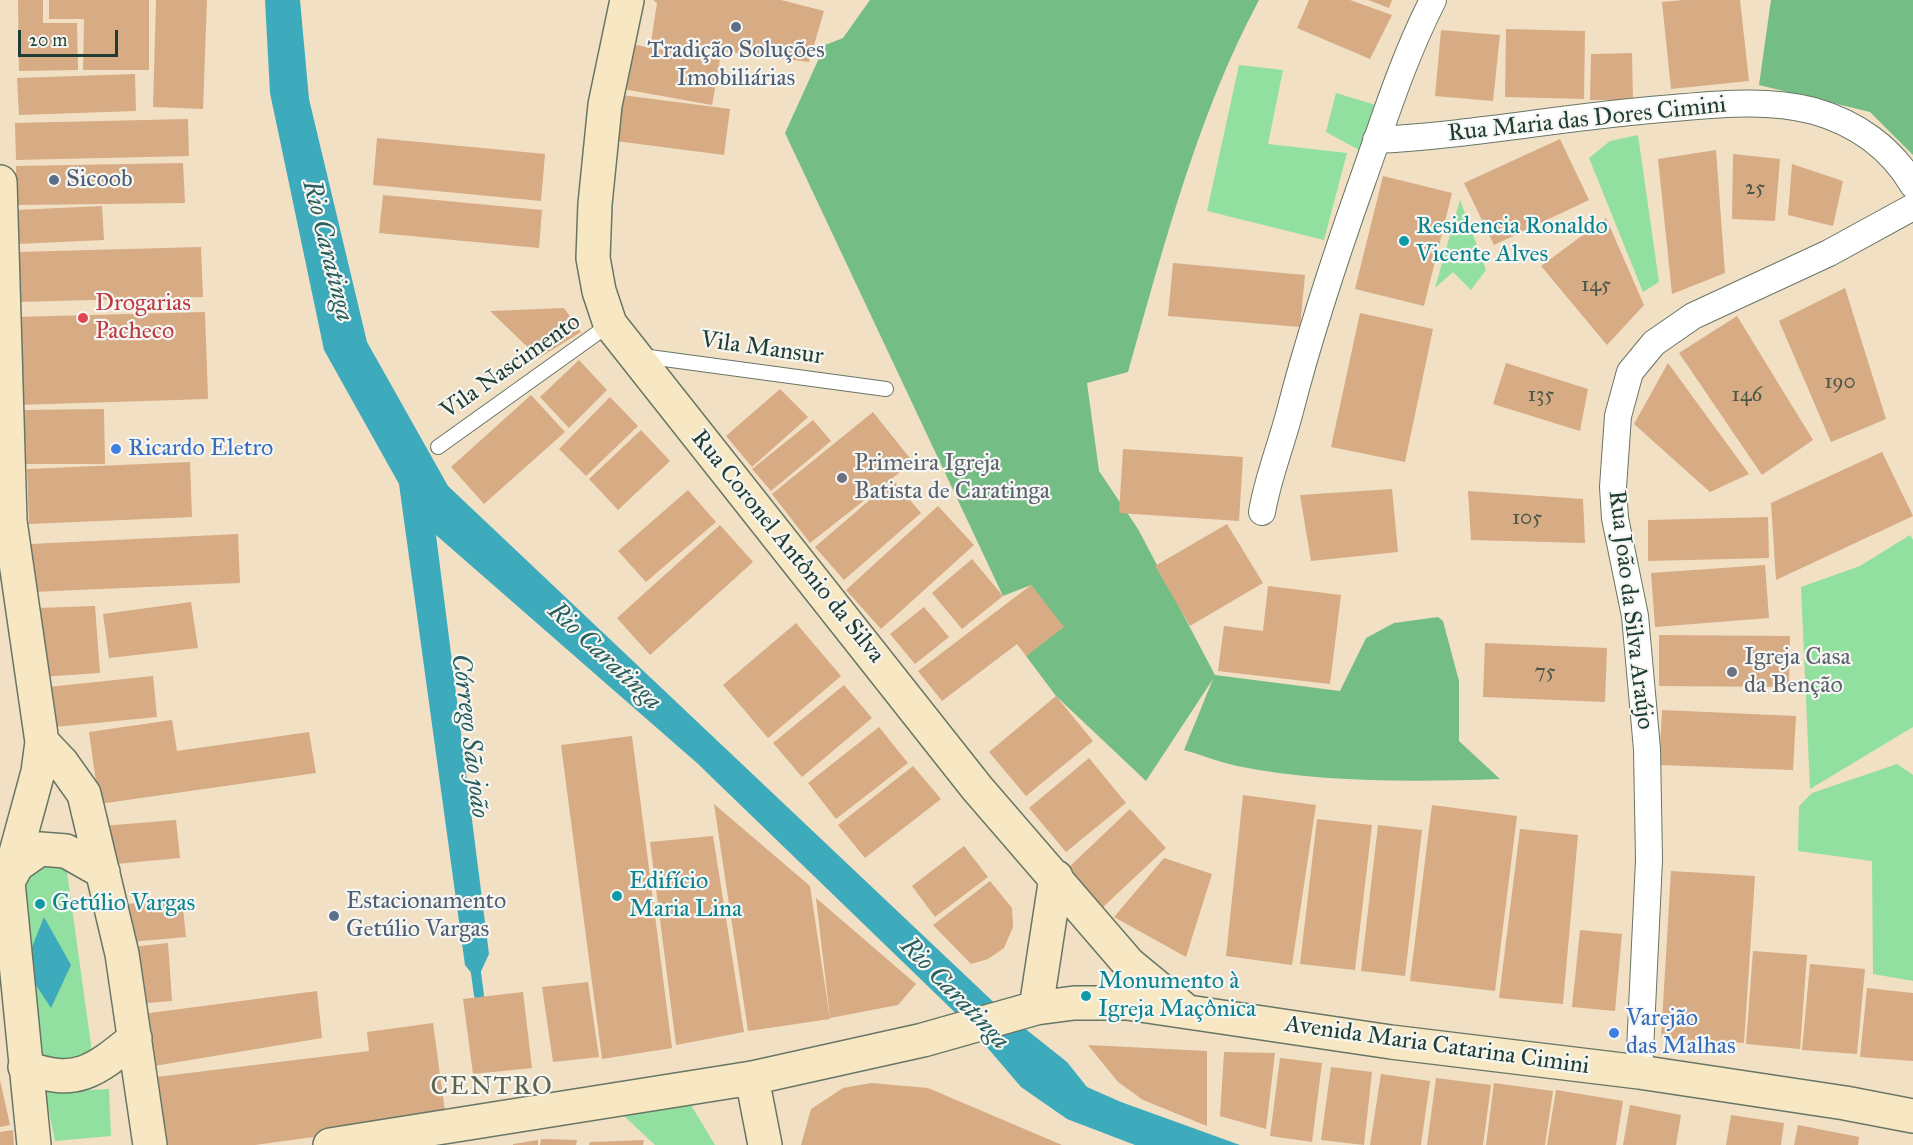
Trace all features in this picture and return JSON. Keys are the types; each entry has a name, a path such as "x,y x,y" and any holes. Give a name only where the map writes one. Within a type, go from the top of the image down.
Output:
{"main road":[{"name":"Rua Coronel Antônio da Silva","path":"627,0 605,105 595,204 593,258 599,291 610,324 977,788 1129,964 1186,1011"},
{"path":"0,182 10,521 42,742 38,772 8,882 34,1145"},
{"path":"42,742 62,763 84,794 122,954 150,1145"},
{"path":"8,882 17,865 40,849 66,851 103,872"},
{"path":"1024,1011 1056,877"},
{"name":"Avenida Maria Catarina Cimini","path":"330,1145 752,1078 923,1040 1024,1011 1074,1004 1127,1003 1391,1042 1639,1072 1845,1102 1913,1116"},
{"path":"25,1067 46,1076 68,1078 89,1072 135,1038"},
{"path":"752,1078 765,1145"},
{"path":"1845,1102 1913,1104"}],"street":[{"path":"1262,512 1269,476 1282,442 1320,298 1404,59 1433,0"},
{"name":"Rua Maria das Dores Cimini","path":"1376,140 1443,137 1630,111 1742,102 1814,111 1866,133 1900,164 1913,185"},
{"name":"Rua João da Silva Araújo","path":"1639,1072 1649,860 1647,749 1635,615 1615,518 1613,487 1618,416 1630,372 1654,343 1693,316 1829,253 1913,207"}],"lane":[{"name":"Vila Nascimento","path":"438,447 610,324"},
{"name":"Vila Mansur","path":"633,355 885,389"}],"green space":[{"path":"870,0 1259,0 1217,89 1200,135 1169,230 1128,372 1087,383 1099,471 1138,529 1215,675 1340,691 1366,638 1394,623 1438,617 1443,621 1459,681 1459,741 1500,779 1401,781 1302,776 1237,766 1184,750 1213,679 1146,781 1056,696 1026,656 1063,627 1031,585 1003,596 785,133 825,45 843,38"},
{"path":"1771,0 1913,0 1913,155 1870,112 1759,85"},
{"path":"1239,65 1283,70 1268,144 1347,153 1324,240 1207,211"},
{"path":"1336,93 1389,109 1370,156 1326,132"},
{"path":"1638,135 1659,282 1643,292 1589,158 1610,141"},
{"path":"1460,200 1486,270 1471,290 1453,272 1435,288"},
{"path":"1910,535 1913,540 1913,727 1810,789 1801,587 1860,566"},
{"path":"1897,764 1913,775 1913,981 1873,974 1872,861 1798,851 1799,806 1812,793"},
{"path":"53,860 67,872 91,1045 90,1063 42,1065 10,879"},
{"path":"109,1089 111,1136 55,1141 45,1092"},
{"path":"691,1105 715,1145 655,1145 624,1116"}],"water":[{"name":"Rio Caratinga","path":"265,0 300,0 309,99 367,342 448,486 1003,1011 1067,1062 1087,1087 1121,1102 1240,1145 1135,1145 1067,1119 1021,1087 968,1025 697,763 436,535 489,954 477,980 465,965 399,484 324,350 270,93"},
{"path":"44,917 71,965 51,1008 24,967"}],"building":[{"path":"18,0 43,0 43,23 77,23 78,70 19,71"},
{"path":"49,0 149,0 149,70 83,70 84,19 49,19"},
{"path":"156,0 207,0 203,109 153,107"},
{"name":"Tradição Soluções Imobiliárias","path":"653,0 781,0 824,11 809,62 651,42 657,3"},
{"path":"1309,0 1350,0 1392,15 1370,59 1297,28"},
{"path":"1368,0 1392,0 1389,8"},
{"path":"1740,0 1749,81 1671,89 1662,2"},
{"path":"1506,29 1585,31 1584,99 1505,97"},
{"path":"1441,30 1500,35 1493,101 1435,96"},
{"path":"630,44 720,60 712,105 623,89"},
{"path":"1632,53 1633,100 1590,100 1591,54"},
{"path":"135,74 136,111 19,115 17,78"},
{"path":"622,95 730,109 724,155 616,141"},
{"path":"188,119 189,156 16,160 15,123"},
{"path":"377,138 545,154 541,201 373,185"},
{"path":"1560,139 1589,200 1494,245 1464,183"},
{"path":"1716,150 1725,273 1672,294 1658,159"},
{"path":"1733,154 1780,159 1775,221 1732,219"},
{"path":"183,163 185,203 16,205 16,166"},
{"path":"1792,164 1843,181 1833,226 1788,215"},
{"name":"Residencia Ronaldo Vicente Alves","path":"1383,176 1452,193 1424,306 1355,289"},
{"path":"383,195 542,210 539,248 379,233"},
{"path":"102,206 104,240 17,244 16,210"},
{"path":"1606,218 1644,305 1607,345 1541,266"},
{"path":"201,247 203,297 18,302 17,252"},
{"path":"1173,263 1305,275 1300,327 1168,316"},
{"path":"1845,288 1886,419 1831,442 1779,321"},
{"path":"564,308 581,332 539,358 490,311"},
{"path":"205,312 208,399 17,405 15,317"},
{"path":"1360,313 1433,329 1405,462 1331,447"},
{"path":"1737,316 1813,440 1762,475 1679,353"},
{"path":"579,360 607,390 569,428 540,397"},
{"path":"1506,363 1588,389 1580,431 1493,404"},
{"path":"1668,363 1749,474 1710,492 1634,424"},
{"path":"780,389 808,417 752,467 726,436"},
{"path":"531,395 565,432 484,504 451,467"},
{"path":"610,397 638,426 586,476 559,449"},
{"path":"104,409 105,464 23,464 23,410"},
{"name":"Primeira Igreja Batista de Caratinga","path":"873,412 913,462 810,543 772,494"},
{"path":"813,420 831,441 771,491 752,469"},
{"path":"641,430 670,461 618,510 589,479"},
{"path":"1123,449 1243,457 1239,521 1119,513"},
{"path":"1882,452 1913,516 1776,580 1771,503"},
{"path":"190,462 192,517 29,524 27,469"},
{"path":"893,480 921,513 844,580 815,547"},
{"path":"1392,489 1398,552 1311,561 1300,495"},
{"path":"688,490 716,522 646,582 618,551"},
{"path":"1468,491 1583,499 1585,543 1471,540"},
{"path":"938,506 974,545 881,629 846,590"},
{"path":"1768,517 1769,558 1648,561 1648,520"},
{"path":"1227,524 1263,583 1190,626 1155,566"},
{"path":"720,525 753,562 650,655 617,618"},
{"path":"238,534 240,583 32,592 31,544"},
{"path":"972,559 1003,596 962,629 932,593"},
{"path":"1765,565 1769,618 1655,627 1651,573"},
{"path":"1031,585 1064,627 1026,656 1017,644 942,701 918,671"},
{"path":"1268,586 1341,595 1330,684 1218,671 1224,626 1263,631"},
{"path":"191,602 198,648 109,658 103,614"},
{"path":"95,606 100,673 40,677 37,608"},
{"path":"924,607 949,637 915,664 890,634"},
{"path":"796,623 841,676 768,738 723,685"},
{"path":"1659,635 1790,636 1789,687 1659,686"},
{"path":"1485,643 1607,648 1605,702 1483,697"},
{"path":"153,676 157,717 44,728 39,688"},
{"path":"844,685 872,718 802,777 773,743"},
{"path":"1056,696 1093,741 1026,796 989,752"},
{"path":"1662,710 1796,716 1793,770 1659,765"},
{"path":"172,720 177,751 309,732 316,773 99,804 89,732"},
{"path":"879,727 908,763 836,819 808,783"},
{"name":"Edifício Maria Lina","path":"632,736 672,1048 602,1059 561,745"},
{"path":"1089,758 1126,803 1066,852 1029,808"},
{"path":"913,766 941,799 865,858 838,825"},
{"path":"1243,795 1316,805 1292,965 1226,956"},
{"path":"714,804 810,886 830,1019 748,1031"},
{"path":"1432,805 1517,816 1495,991 1410,981"},
{"path":"1130,809 1166,848 1102,908 1066,870"},
{"path":"1317,819 1372,825 1355,970 1300,964"},
{"path":"176,820 180,858 105,865 102,826"},
{"path":"1378,825 1422,830 1405,976 1361,971"},
{"path":"1520,829 1578,835 1563,1004 1499,998"},
{"path":"713,836 744,1032 676,1045 650,842"},
{"path":"964,846 988,877 935,917 912,886"},
{"path":"1164,858 1212,874 1186,957 1114,917"},
{"path":"1671,871 1755,876 1744,1043 1661,1038"},
{"path":"990,881 1012,908 1013,927 1004,948 988,959 971,964 933,925"},
{"path":"816,898 916,984 898,1005 830,1018"},
{"path":"182,899 186,937 130,942 126,904"},
{"path":"1580,930 1622,934 1615,1011 1572,1007"},
{"path":"168,943 172,1001 136,1004 131,947"},
{"path":"1753,951 1807,955 1800,1049 1746,1044"},
{"path":"1810,964 1865,969 1857,1054 1802,1050"},
{"path":"588,982 599,1057 553,1062 542,987"},
{"path":"1867,988 1913,993 1913,1061 1860,1057"},
{"path":"317,991 322,1038 148,1067 142,1014"},
{"path":"523,992 532,1068 473,1074 463,999"},
{"path":"433,1023 446,1119 255,1145 156,1145 148,1078 369,1051 367,1032"},
{"path":"1088,1045 1207,1051 1207,1126 1143,1100 1118,1082"},
{"path":"1224,1052 1275,1053 1266,1129 1220,1116"},
{"path":"1280,1058 1322,1063 1312,1142 1270,1136"},
{"path":"1331,1067 1372,1072 1364,1145 1321,1140"},
{"path":"1381,1074 1430,1081 1421,1145 1370,1145"},
{"path":"1436,1078 1491,1085 1483,1145 1427,1145"},
{"path":"0,1080 10,1125 0,1127"},
{"path":"871,1083 928,1088 1062,1145 801,1145 811,1109 843,1088"},
{"path":"1494,1083 1553,1091 1545,1145 1486,1145"},
{"path":"1556,1090 1623,1101 1616,1145 1547,1145"},
{"path":"1630,1105 1681,1115 1676,1145 1623,1145"},
{"path":"1731,1115 1784,1123 1781,1145 1726,1145"},
{"path":"1798,1125 1859,1137 1858,1145 1794,1145"},
{"path":"13,1130 14,1145 0,1145 0,1132"},
{"path":"541,1139 577,1140 576,1145 540,1145"},
{"path":"538,1140 538,1145 513,1145 513,1144"},
{"path":"644,1140 643,1145 589,1145 590,1142"}],"waterway":[{"name":"Córrego São joão","path":"475,966 479,995"}],"place":[{"name":"Tradição Soluções Imobiliárias","path":"736,27"},
{"name":"Sicoob","path":"54,180"},
{"name":"Residencia Ronaldo Vicente Alves","path":"1404,241"},
{"name":"Drogarias Pacheco","path":"83,318"},
{"name":"Ricardo Eletro","path":"116,449"},
{"name":"Primeira Igreja Batista de Caratinga","path":"842,478"},
{"name":"Igreja Casa da Benção","path":"1732,672"},
{"name":"Edifício Maria Lina","path":"617,896"},
{"name":"Getúlio Vargas","path":"40,904"},
{"name":"Estacionamento Getúlio Vargas","path":"334,916"},
{"name":"Monumento à Igreja Maçônica","path":"1086,996"},
{"name":"Varejão das Malhas","path":"1614,1033"}],"district":[{"name":"CENTRO","path":"492,1088"}]}
